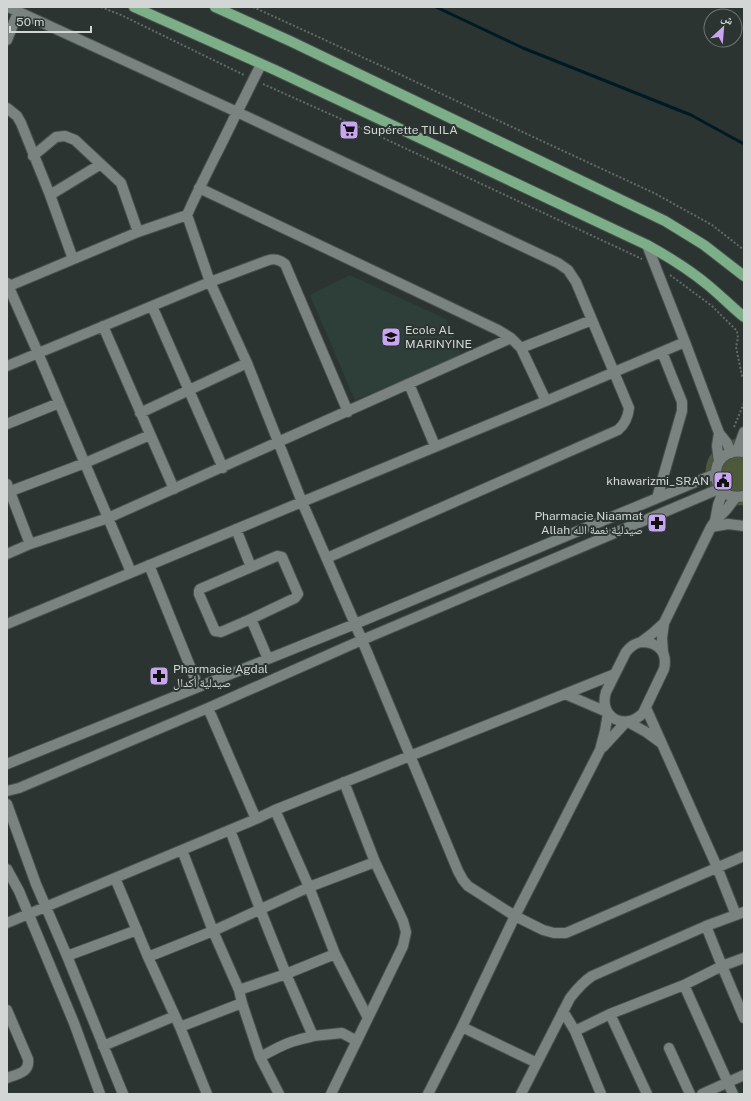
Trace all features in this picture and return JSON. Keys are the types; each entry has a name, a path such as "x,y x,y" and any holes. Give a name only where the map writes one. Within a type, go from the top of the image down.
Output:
{"main road":[{"path":"134,7 647,245 670,258 709,286 744,317"},
{"path":"215,7 290,41 665,221 704,245 744,276"}],"street":[{"path":"8,7 238,112 558,263 568,270 576,282 629,408 629,415 625,424 618,430 327,558"},
{"path":"7,40 18,12"},
{"path":"261,65 252,79 238,112 199,188 187,215 210,282 247,364 302,502 463,880 468,886 515,916 543,930 554,933 566,932 744,856"},
{"path":"7,108 17,116 50,195 73,259"},
{"path":"33,156 56,137 65,136 75,140 121,183 138,232"},
{"path":"50,195 101,164"},
{"path":"199,188 498,330 511,338 521,348 546,401"},
{"path":"131,572 8,286 138,232 187,215"},
{"path":"647,245 719,433 737,452"},
{"path":"7,366 210,282 273,259 279,260 285,264 348,412"},
{"path":"152,306 223,468"},
{"path":"521,348 592,320"},
{"path":"103,326 174,489"},
{"path":"7,554 30,544 108,518 279,443 511,338"},
{"path":"7,624 685,342"},
{"path":"657,498 682,411 682,402 662,352"},
{"path":"140,413 247,364"},
{"path":"409,384 435,446"},
{"path":"7,424 59,403"},
{"path":"719,462 724,457 737,452 744,432"},
{"path":"719,433 717,446 719,462 715,474 716,480 722,490 731,496 741,498"},
{"path":"30,544 9,488 85,463 150,435"},
{"path":"7,764 355,624 715,474"},
{"path":"600,750 627,722 639,717 646,708 664,669 665,658 662,638 664,623 713,524 722,490"},
{"path":"7,791 26,785 208,708 362,640 722,490"},
{"path":"713,524 726,510 741,498"},
{"path":"713,524 744,526"},
{"path":"236,529 251,566"},
{"path":"276,556 282,557 298,594 295,598 251,619 218,632 198,591 200,588 251,566 276,556"},
{"path":"149,565 198,686"},
{"path":"251,619 268,659"},
{"path":"428,1094 515,916 600,750 608,712 604,702 604,697 626,652 630,647 641,642 664,623"},
{"path":"641,642 654,644 663,652"},
{"path":"7,923 275,810 615,674"},
{"path":"565,694 608,712 616,720 627,722 646,732 662,744"},
{"path":"208,708 256,819"},
{"path":"525,1092 537,1063 564,1011 576,989 584,981 592,976 706,926 740,913 717,867 646,708"},
{"path":"332,1094 403,946 406,932 403,921 375,862 344,782"},
{"path":"7,804 45,908 67,956 123,1094"},
{"path":"275,810 309,887 335,954 368,1018"},
{"path":"230,830 260,910 313,1036"},
{"path":"182,850 213,931 239,990 260,1057 279,1094"},
{"path":"148,957 213,931 309,887 375,862"},
{"path":"7,869 19,891 82,1042 100,1094"},
{"path":"115,878 148,957 180,1027 207,1094"},
{"path":"706,926 744,1018"},
{"path":"67,956 137,930"},
{"path":"239,990 286,974 335,954"},
{"path":"575,1031 610,1014 684,985 722,966 744,958"},
{"path":"684,985 733,1094"},
{"path":"180,1027 242,1003"},
{"path":"7,1010 29,1063 28,1067 24,1071 7,1078"},
{"path":"564,1011 575,1031 601,1094"},
{"path":"610,1014 647,1094"},
{"path":"103,1046 175,1016"},
{"path":"462,1027 537,1063"},
{"path":"260,1057 280,1046 313,1036 342,1033 357,1040"},
{"path":"669,1048 690,1094"},
{"path":"702,1094 744,1075"}],"path":[{"path":"101,7 121,15 252,79 381,137 655,265 712,306 737,331 738,338 736,347 742,376 744,379"},
{"path":"253,7 654,192 712,225 744,250"},
{"path":"734,427 744,402"}],"shaded area":[{"name":"Ecole AL MARINYINE","path":"350,275 446,319 461,356 355,400 310,295"}],"green space":[{"path":"735,439 744,440 744,505 733,505 723,501 715,495 709,487 706,478 706,468 709,458 716,448 722,443"}],"waterway":[{"path":"436,7 523,48 691,115 744,144"}],"place":[{"name":"Supérette TILILA","path":"349,130"},
{"name":"Ecole AL MARINYINE","path":"391,337"},
{"name":"khawarizmi_SRAN","path":"723,481"},
{"name":"Pharmacie Niaamat Allah صيدلية نعمة الله","path":"657,523"},
{"name":"Pharmacie Agdal صيدلية أكدال","path":"159,676"}]}
